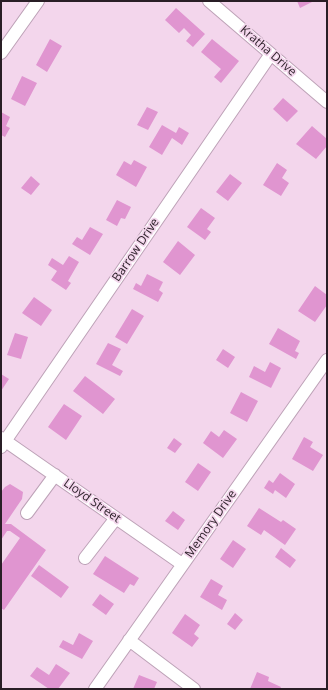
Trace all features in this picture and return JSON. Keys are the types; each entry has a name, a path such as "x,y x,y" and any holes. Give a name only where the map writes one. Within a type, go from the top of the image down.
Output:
{"street":[{"path":"1,53 38,1"},
{"name":"Kratha Drive","path":"209,1 327,102"},
{"name":"Barrow Drive","path":"2,442 271,54"},
{"name":"Memory Drive","path":"96,689 182,564 327,360"},
{"name":"Lloyd Street","path":"2,442 55,475 182,564"},
{"path":"27,514 55,475"},
{"path":"85,558 116,518"},
{"path":"129,640 194,689"}],"building":[{"path":"297,1 314,1 300,8"},
{"path":"176,8 205,34 193,47 186,41 191,35 184,28 179,33 165,20"},
{"path":"50,39 62,46 47,72 36,65"},
{"path":"212,39 239,61 221,83 214,77 221,69 201,52"},
{"path":"22,76 37,83 25,106 11,99"},
{"path":"283,98 298,111 287,122 273,109"},
{"path":"147,107 158,112 148,130 137,125"},
{"path":"1,112 10,117 6,126 10,128 5,137 1,135"},
{"path":"162,125 176,133 179,127 189,133 182,145 172,138 162,155 149,147"},
{"path":"312,126 327,139 327,146 316,159 296,144"},
{"path":"134,160 147,167 136,187 116,175 124,161 131,165"},
{"path":"277,163 287,170 282,178 289,183 281,196 263,185"},
{"path":"230,174 242,183 228,201 216,192"},
{"path":"31,176 40,184 31,195 21,188"},
{"path":"117,200 131,207 125,219 121,218 117,226 106,220"},
{"path":"201,208 215,218 207,229 211,232 205,240 187,227"},
{"path":"90,227 103,234 90,255 72,244 77,237 82,240"},
{"path":"178,241 195,255 180,275 163,262"},
{"path":"69,256 79,262 68,281 71,283 66,290 51,280 57,271 48,265 52,258 63,265"},
{"path":"147,274 163,282 159,290 163,293 158,302 133,289 136,283 141,286"},
{"path":"315,286 327,295 327,305 315,322 298,311"},
{"path":"34,297 52,310 41,326 22,313"},
{"path":"132,309 144,316 127,344 115,337"},
{"path":"278,328 300,341 295,351 299,353 296,359 269,344"},
{"path":"15,333 28,337 21,359 7,355"},
{"path":"108,343 121,349 112,365 123,371 120,376 96,364"},
{"path":"223,349 235,357 228,368 216,360"},
{"path":"270,362 281,368 271,388 249,377 254,366 265,372"},
{"path":"1,374 9,379 1,391"},
{"path":"85,376 115,399 103,414 73,391"},
{"path":"241,392 258,401 247,422 230,413"},
{"path":"64,404 82,416 66,440 48,427"},
{"path":"224,430 237,439 223,458 203,443 211,431 219,437"},
{"path":"304,437 313,442 310,447 323,455 313,471 292,459"},
{"path":"174,438 182,444 175,453 167,448"},
{"path":"198,463 211,472 198,491 185,482"},
{"path":"280,473 295,484 286,498 275,490 273,494 264,488 269,480 273,483"},
{"path":"10,484 23,492 22,499 5,524 11,524 46,550 4,610 1,608 1,565 20,538 10,531 7,531 1,540 1,492"},
{"path":"259,508 281,522 283,520 296,529 285,545 264,530 261,535 247,526"},
{"path":"173,511 185,520 178,530 165,521"},
{"path":"233,540 246,549 233,568 220,559"},
{"path":"281,548 296,560 290,568 275,557"},
{"path":"105,556 139,578 134,586 130,584 124,593 93,574"},
{"path":"39,565 69,587 61,598 31,576"},
{"path":"211,579 223,586 218,595 227,600 222,610 200,597"},
{"path":"100,594 114,604 106,615 92,605"},
{"path":"235,613 243,620 235,630 227,624"},
{"path":"185,614 200,625 194,634 199,638 192,647 172,633"},
{"path":"79,633 93,641 82,659 59,647 63,640 73,645"},
{"path":"56,664 70,673 58,689 49,689 30,676 37,667 49,675"},
{"path":"257,672 269,677 268,681 281,687 280,689 250,689"},
{"path":"139,675 157,682 154,689 133,689"}]}
